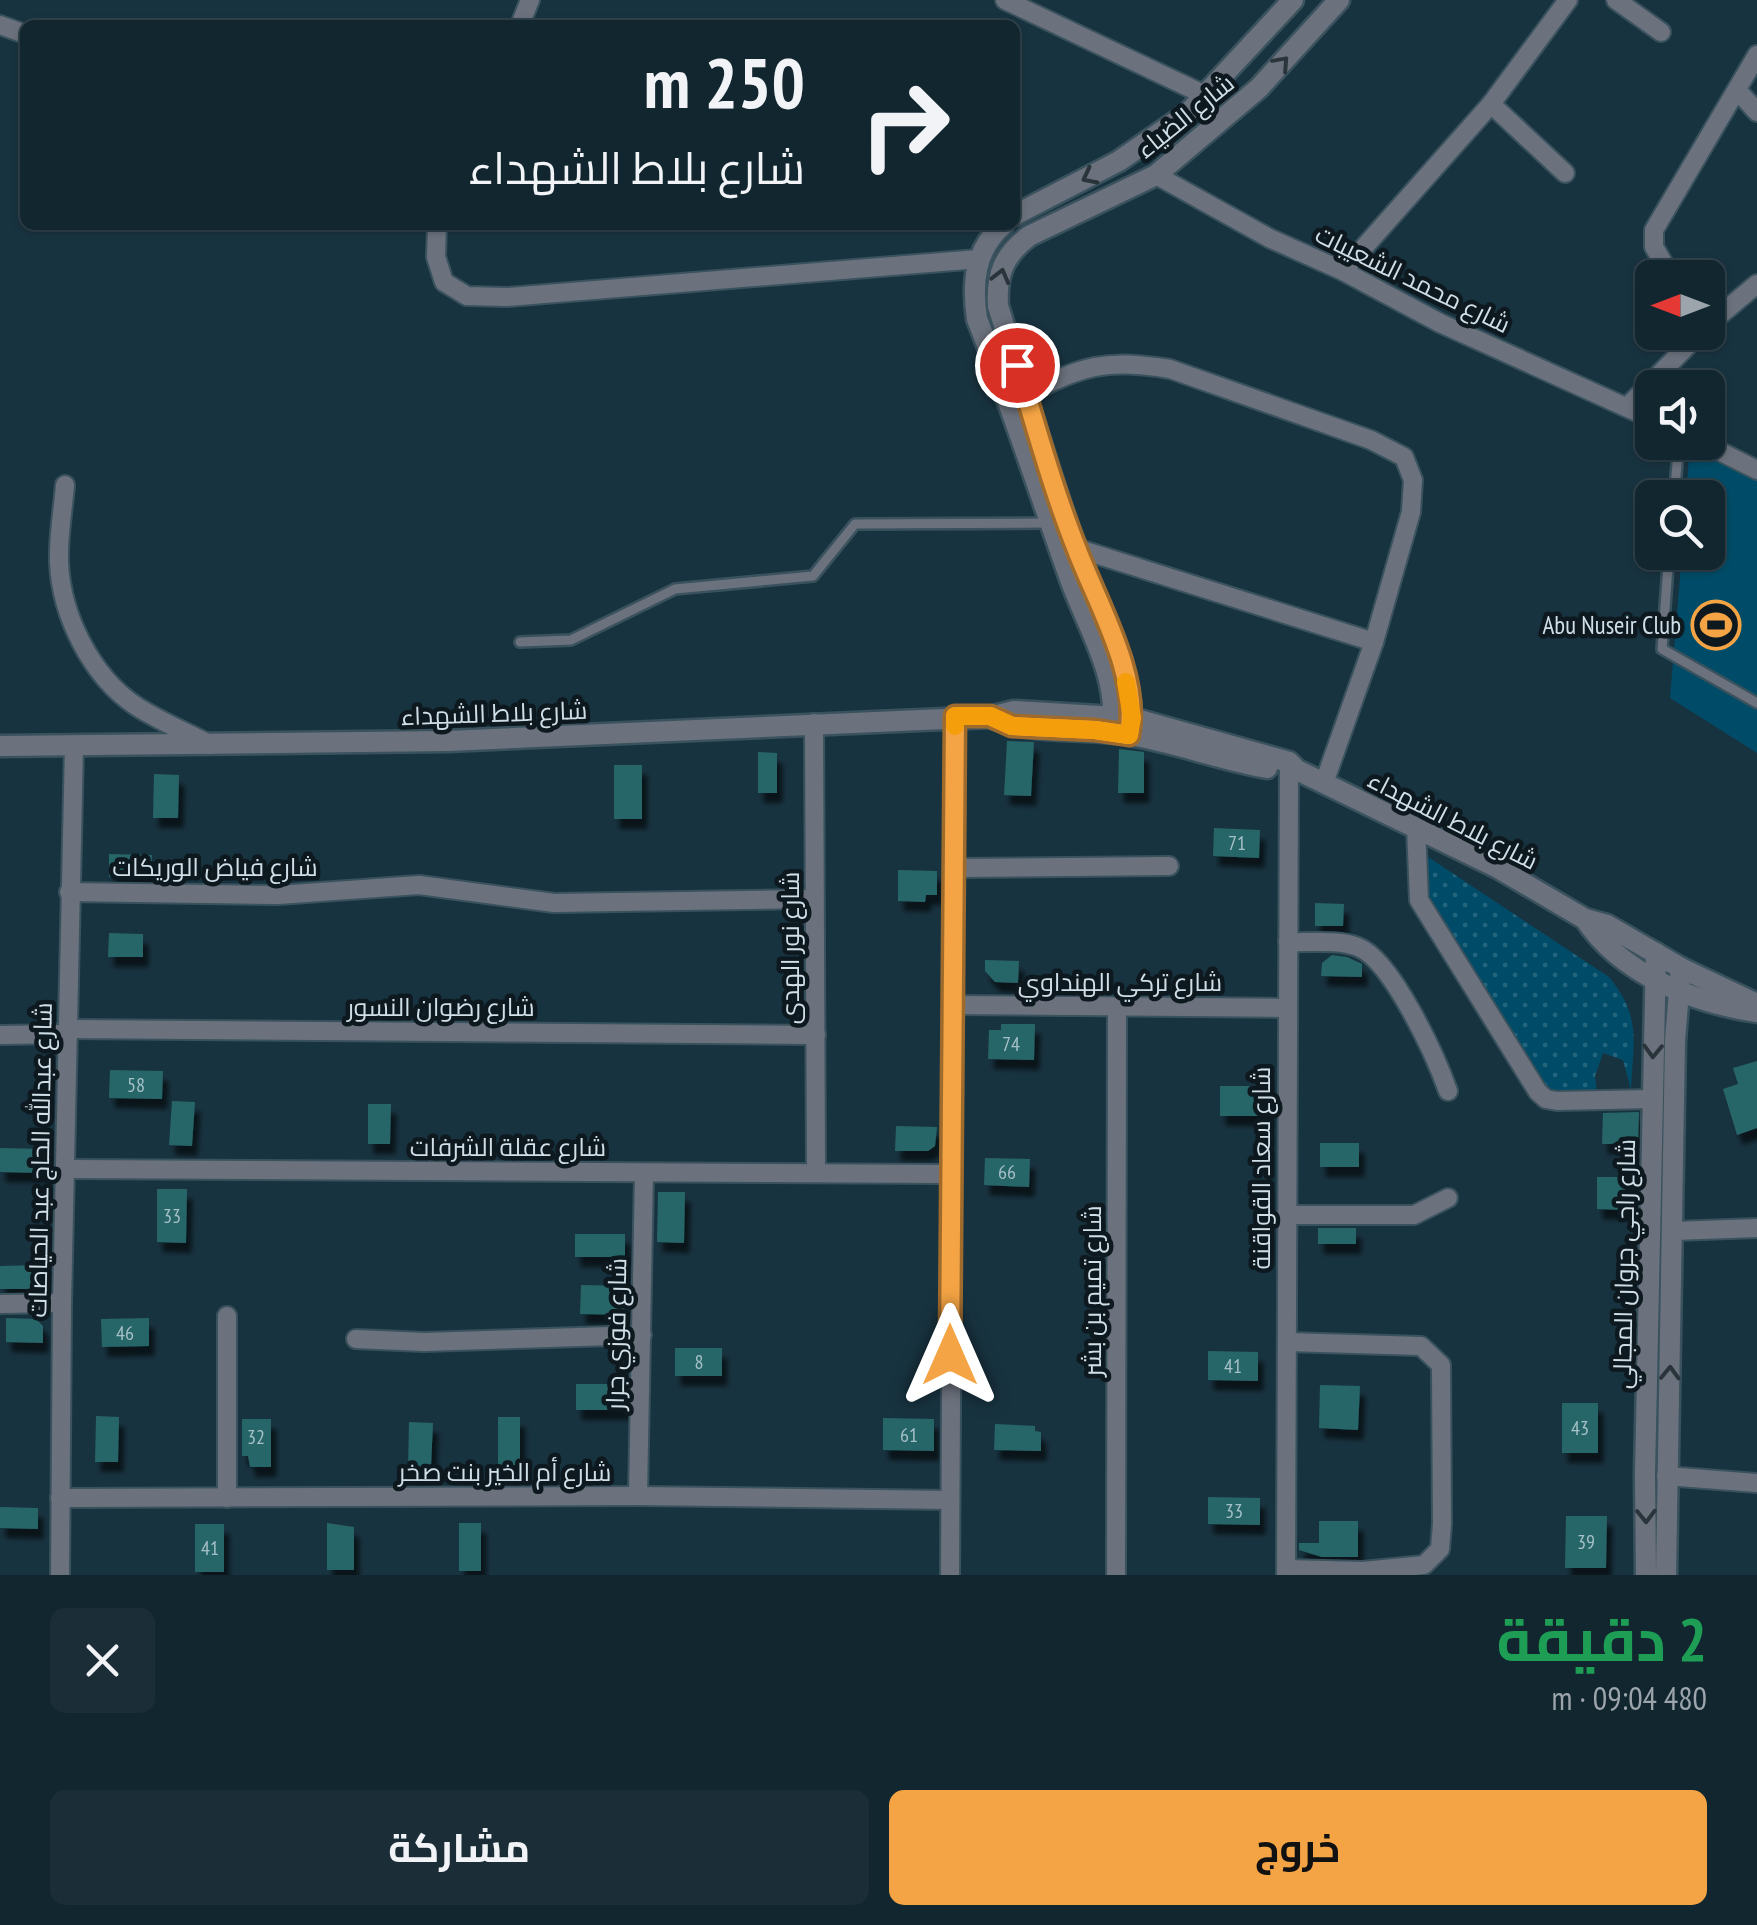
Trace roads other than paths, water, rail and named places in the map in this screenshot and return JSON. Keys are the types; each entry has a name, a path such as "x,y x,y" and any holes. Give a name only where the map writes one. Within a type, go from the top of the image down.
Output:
{"street":[{"path":"1006,0 1205,95"},
{"name":"شارع الضياء","path":"1020,212 1120,161 1188,113 1293,0"},
{"name":"شارع الضياء","path":"1122,725 1130,696 1110,630 1076,548 998,306 996,284 1002,265 1014,248 1038,231 1156,175 1259,88 1339,0"},
{"path":"1343,271 1491,104 1568,0"},
{"path":"1616,0 1661,32"},
{"path":"1662,260 1654,246 1654,230 1757,54"},
{"path":"1738,90 1757,112"},
{"path":"1491,104 1565,173"},
{"name":"شارع محمد الشعيبات","path":"1156,175 1270,238 1343,271 1440,323 1635,410"},
{"path":"438,230 436,257 444,282 467,296 507,297 979,259"},
{"path":"997,230 979,259 975,278 977,320 1122,725"},
{"path":"1725,309 1757,284"},
{"path":"1628,407 1682,350"},
{"path":"1026,394 1078,369 1136,364 1170,369 1371,440 1404,457 1413,480 1411,512 1374,642 1324,783"},
{"path":"1725,454 1757,470"},
{"path":"64,486 59,562 66,610 86,650 105,678 134,705 212,745"},
{"path":"1076,548 1374,642"},
{"name":"شارع بلاط الشهداء","path":"0,746 448,741 1014,712 1122,725 1291,768 1498,868 1585,919 1607,925 1681,968 1757,1004"},
{"path":"950,1575 955,716"},
{"name":"شارع نور الهدى","path":"814,723 816,1172"},
{"name":"شارع عبدالله الحاج عبد الحياصات","path":"60,1575 74,746"},
{"name":"شارع سعاد القواقنة","path":"1286,1572 1291,768"},
{"path":"1416,828 1419,900 1538,1092 1557,1101 1652,1099"},
{"path":"954,868 1169,866"},
{"name":"شارع فياض الوريكات","path":"70,892 278,895 419,885 554,903 814,899"},
{"name":"شارع بلاط الشهداء","path":"1585,919 1600,941 1679,992 1757,1012"},
{"path":"1288,942 1349,944 1374,957 1434,1053 1448,1091"},
{"name":"شارع راجي جروان المجالي","path":"1656,954 1649,1291 1656,1476 1666,1575"},
{"name":"شارع راجي جروان المجالي","path":"1646,1575 1673,1292 1675,1040 1681,968"},
{"name":"شارع تركي الهنداوي","path":"952,1005 1287,1008"},
{"name":"شارع تميم بن بشر","path":"1116,1575 1117,1007"},
{"name":"شارع رضوان النسور","path":"0,1035 816,1035"},
{"name":"شارع عقلة الشرفات","path":"66,1169 950,1174"},
{"name":"شارع فوزي جرار","path":"638,1496 644,1172"},
{"path":"1286,1214 1414,1215 1448,1198"},
{"path":"1674,1232 1757,1228"},
{"path":"1649,1291 1673,1292"},
{"path":"0,1304 62,1303"},
{"path":"226,1498 227,1316"},
{"path":"356,1339 424,1342 642,1335"},
{"path":"1286,1572 1424,1565 1440,1549 1441,1364 1421,1346 1287,1342"},
{"path":"1656,1476 1757,1483"},
{"name":"شارع أم الخير بنت صخر","path":"60,1498 638,1496 950,1500"}],"lane":[{"path":"520,642 570,640 675,589 814,576 856,524 1051,522"},
{"path":"1668,570 1662,649 1757,703"}],"place":[{"name":"Abu Nuseir Club","path":"1716,625"}]}
